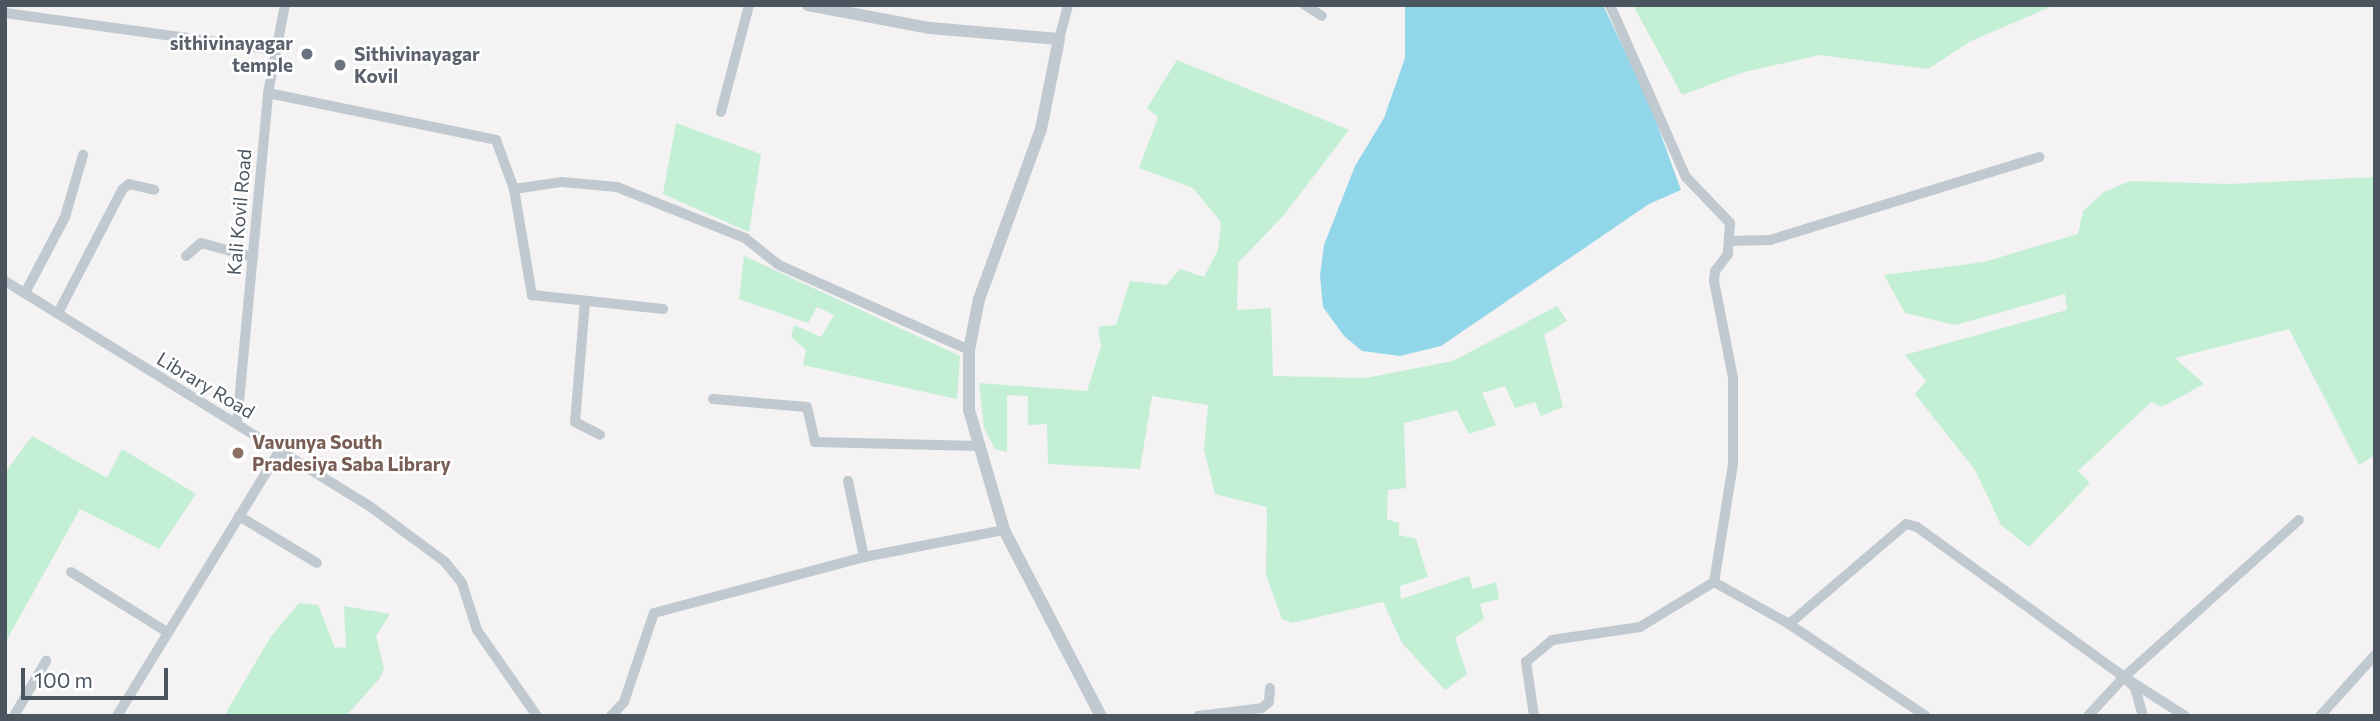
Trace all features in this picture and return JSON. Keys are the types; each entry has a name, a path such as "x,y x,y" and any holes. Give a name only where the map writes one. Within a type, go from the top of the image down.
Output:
{"street":[{"name":"Kali Kovil Road","path":"237,423 268,93 285,5"},
{"path":"721,112 749,5"},
{"path":"808,5 930,28 1059,39"},
{"path":"1068,5 1041,129 998,240 969,350 969,410 1004,530 1101,716"},
{"path":"1304,5 1322,16"},
{"path":"1534,716 1526,662 1552,640 1640,627 1689,601 1714,582 1724,544 1733,464 1733,378 1714,281 1729,241 1730,223 1686,177 1610,5"},
{"path":"5,13 276,50"},
{"path":"268,93 496,140 514,189 532,295 663,309"},
{"path":"25,293 65,217 83,155"},
{"path":"1729,241 1770,240 2040,157"},
{"path":"514,189 562,182 618,187 745,238 779,265 969,350"},
{"path":"58,313 122,190 129,184 154,190"},
{"path":"186,256 201,243 253,257"},
{"name":"Library Road","path":"5,281 237,423 278,453 368,505 445,562 462,583 477,630 537,716"},
{"path":"585,300 575,422 600,435"},
{"path":"713,399 807,407 816,442 979,446"},
{"path":"117,716 278,453"},
{"path":"848,481 864,557"},
{"path":"239,516 317,563"},
{"path":"2088,716 2124,677 2235,572 2300,520"},
{"path":"1789,624 1906,524 1962,556 2124,677 2185,716"},
{"path":"611,716 624,702 654,613 864,557 1004,530"},
{"path":"71,572 167,632"},
{"path":"1714,582 1789,624 1926,716"},
{"path":"2320,716 2375,655"},
{"path":"14,716 46,661"},
{"path":"2124,677 2135,688 2143,716"},
{"path":"1198,716 1262,708 1269,702 1270,688"}],"green space":[{"path":"1633,5 2055,5 1971,41 1928,69 1820,55 1744,72 1682,95"},
{"path":"1177,60 1349,130 1284,215 1238,263 1237,310 1271,308 1273,376 1366,378 1453,361 1557,306 1567,321 1544,335 1563,407 1541,416 1535,402 1515,408 1505,386 1482,393 1496,425 1469,434 1457,410 1404,423 1406,488 1388,490 1387,519 1399,523 1399,535 1416,539 1428,577 1400,586 1401,599 1469,576 1473,589 1496,582 1499,599 1480,604 1484,619 1455,638 1467,674 1445,690 1402,643 1383,602 1292,623 1282,619 1266,575 1267,507 1215,494 1204,449 1208,405 1152,396 1140,469 1048,464 1047,424 1028,425 1028,396 1007,395 1007,452 995,449 984,428 979,383 1087,391 1101,346 1098,327 1116,325 1130,281 1166,285 1180,269 1204,277 1218,250 1221,222 1193,188 1139,168 1158,117 1147,108"},
{"path":"676,123 761,154 749,232 663,194"},
{"path":"2375,177 2375,455 2359,465 2289,329 2175,358 2204,384 2162,407 2151,402 2078,471 2090,483 2029,547 2001,525 1975,470 1915,394 1926,381 1905,355 2067,310 2065,294 1955,325 1905,313 1884,275 1984,262 2078,234 2083,211 2104,192 2130,181 2229,184"},
{"path":"744,256 960,356 957,399 803,365 806,350 791,337 794,325 821,337 834,315 817,307 808,323 739,299"},
{"path":"32,436 107,478 122,449 196,494 159,549 80,509 5,643 5,473"},
{"path":"299,603 318,605 335,648 346,647 344,606 390,614 376,636 384,669 380,678 346,716 224,716 270,638"}],"water":[{"path":"1405,5 1603,5 1649,102 1681,190 1649,204 1441,346 1400,356 1362,351 1344,336 1323,307 1320,276 1324,245 1355,166 1384,118 1405,58"}],"place":[{"name":"sithivinayagar temple","path":"307,54"},
{"name":"Sithivinayagar Kovil","path":"340,65"},
{"name":"Vavunya South Pradesiya Saba Library","path":"238,453"}]}
